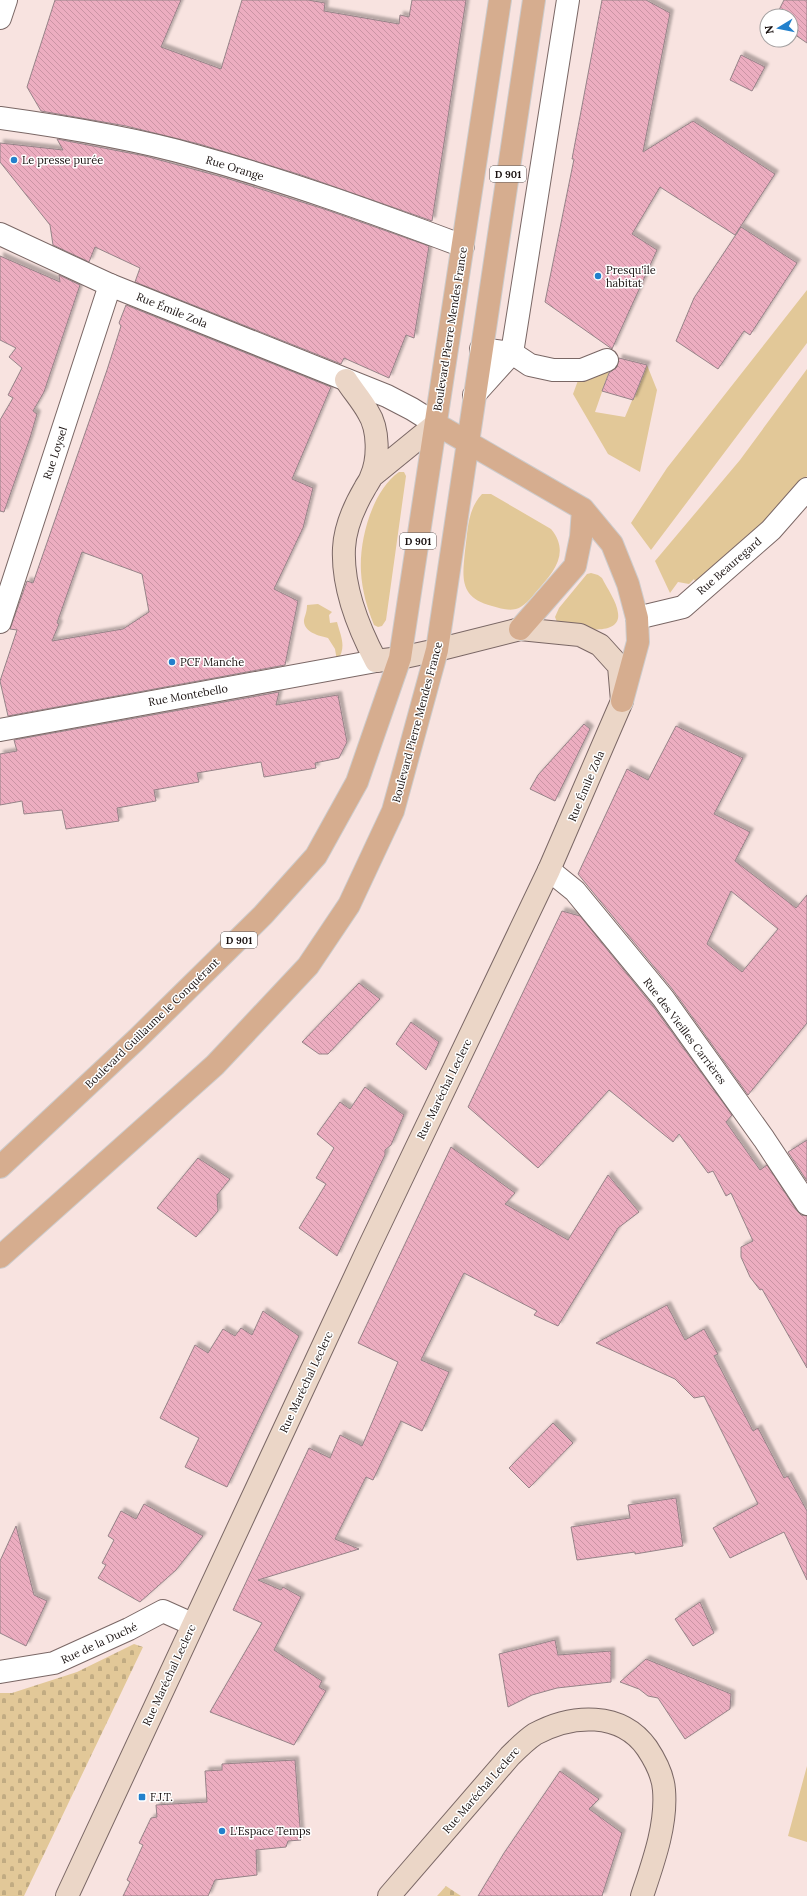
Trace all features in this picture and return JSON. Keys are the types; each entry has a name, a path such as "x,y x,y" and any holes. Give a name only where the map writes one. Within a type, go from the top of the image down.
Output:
{"main road":[{"name":"Boulevard Pierre Mendes France","path":"400,658 500,0"},
{"name":"Boulevard Pierre Mendes France","path":"0,1257 215,1065 308,966 349,905 393,811 437,650 534,0"},
{"path":"346,380 369,414 375,433 376,454 371,477 352,517 344,548 347,582 353,606 362,633 376,661 400,658 437,650 520,629 580,635 600,646 619,666 622,701"},
{"path":"371,477 436,424 583,509 612,544 628,584 637,618 638,642 622,701"},
{"path":"520,629 575,566 581,537 583,509"},
{"name":"Boulevard Guillaume le Conquérant","path":"0,1167 137,1039 263,915 316,856 356,782 400,658"},
{"name":"Rue Émile Zola","path":"549,870 622,701"},
{"name":"Rue Maréchal Leclerc","path":"67,1896 192,1624 368,1249 549,870"},
{"name":"Rue Maréchal Leclerc","path":"389,1896 522,1744 534,1735 560,1723 588,1719 606,1721 622,1726 634,1734 653,1756 660,1772 664,1788 662,1824 642,1896"}],"street":[{"path":"0,18 6,0"},
{"path":"474,395 512,353 568,0"},
{"name":"Rue Orange","path":"0,118 80,129 195,155 335,199 463,246"},
{"name":"Rue Émile Zola","path":"0,234 110,285 387,396 436,424"},
{"name":"Rue Loysel","path":"0,622 110,285"},
{"path":"481,349 512,353 530,365 553,370 582,370 607,360"},
{"name":"Rue Beauregard","path":"637,618 683,607 771,530 807,489"},
{"name":"Rue Montebello","path":"0,730 376,661"},
{"name":"Rue des Vieilles Carrières","path":"549,870 575,891 663,998 764,1139 807,1204"},
{"name":"Rue de la Duché","path":"0,1672 54,1663 129,1629 163,1611 192,1624"}],"green space":[{"path":"807,290 807,343 651,550 631,523 667,468"},
{"path":"647,365 657,390 640,472 608,454 573,394 580,375 610,369 595,412 625,417"},
{"path":"807,369 807,476 767,521 698,587 694,579 689,584 678,582 670,593 655,561 740,460"},
{"path":"399,472 404,472 406,476 386,620 382,626 378,627 374,625 364,592 361,572 362,546 369,517 381,491"},
{"path":"482,494 491,494 551,529 557,538 560,554 553,570 527,602 516,609 504,609 482,602 474,598 465,586 463,571 469,521 473,507"},
{"path":"591,573 602,578 612,595 618,613 617,621 612,626 594,630 573,627 557,622 555,617 559,608 587,574"},
{"path":"318,604 332,612 329,615 330,623 337,622 342,642 342,651 337,661 335,649 328,638 312,633 304,624 307,605"},
{"path":"134,1644 143,1647 24,1896 0,1896 0,1693 12,1693 77,1672"},
{"path":"807,1766 807,1842 788,1836"},
{"path":"446,1886 461,1896 437,1896"}],"building":[{"path":"55,0 181,0 161,47 221,69 242,0 308,0 325,3 324,11 399,24 400,15 409,17 412,0 466,0 432,221 301,175 199,144 126,126 41,111 27,87"},
{"path":"602,0 646,0 670,13 643,152 693,121 775,174 735,235 660,187 632,234 657,250 612,349 545,302 574,159 572,159"},
{"path":"784,0 807,0 807,43 799,38 799,8 780,8"},
{"path":"741,55 765,67 752,91 730,80"},
{"path":"57,139 145,156 226,178 327,210 429,246 414,338 406,335 389,378 344,358 341,364 135,282 140,268 95,247 89,262 53,245 50,225 0,162 0,143 63,150"},
{"path":"741,227 797,263 750,335 744,331 718,369 676,341 694,298"},
{"path":"0,256 60,282 59,275 80,285 44,392 33,411 37,414 4,512 0,511 0,420 13,398 8,395 22,368 9,357 16,348 0,340"},
{"path":"126,305 331,387 292,479 313,488 303,528 274,589 298,601 285,665 8,716 0,681 17,630 10,629 27,581 33,583 107,370 121,326 119,323","holes":["82,552 142,574 149,612 123,629 52,641 59,624 57,623"]},
{"path":"619,358 647,365 633,400 602,391 609,373 617,367"},
{"path":"279,692 276,705 338,695 347,742 339,758 315,763 316,768 264,777 261,762 197,773 199,782 154,790 156,801 117,808 119,821 66,829 62,810 24,814 22,801 0,805 0,754 17,751 14,740"},
{"path":"584,724 590,729 555,801 530,789 538,775"},
{"path":"676,726 743,758 714,814 750,832 735,861 796,908 807,895 807,1023 748,1095 673,990 578,874 627,769 648,780","holes":["731,891 778,929 742,972 707,944"]},
{"path":"562,911 580,916 653,1006 732,1115 726,1122 760,1170 767,1165 797,1211 801,1215 807,1216 807,1368 762,1289 760,1290 750,1277 741,1257 741,1247 753,1241 731,1193 726,1196 713,1171 708,1173 679,1134 673,1142 609,1090 538,1168 468,1107"},
{"path":"359,983 380,999 328,1054 319,1054 302,1042"},
{"path":"411,1022 439,1042 426,1070 396,1044"},
{"path":"365,1087 404,1115 391,1145 385,1150 385,1155 337,1256 299,1228 326,1184 316,1178 334,1148 317,1134 340,1102 350,1109"},
{"path":"807,1140 807,1181 788,1152"},
{"path":"451,1147 515,1193 505,1204 568,1240 608,1175 639,1212 618,1228 558,1326 534,1315 537,1311 464,1273 421,1360 449,1372 422,1431 401,1421 373,1480 366,1477 335,1539 359,1549 258,1580 281,1590 283,1587 301,1597 274,1650 322,1681 319,1687 326,1691 294,1745 210,1712 262,1623 233,1610 309,1448 330,1458 340,1435 362,1446 398,1362 358,1343"},
{"path":"198,1158 230,1179 217,1195 218,1211 196,1237 157,1208"},
{"path":"667,1305 685,1340 704,1329 718,1354 714,1356 753,1431 758,1428 784,1478 788,1476 807,1511 807,1580 784,1532 730,1558 713,1528 758,1504 704,1396 694,1398 675,1379 596,1343"},
{"path":"263,1311 299,1336 227,1487 185,1467 199,1438 160,1418 195,1345 208,1353 223,1329 235,1336 241,1328 252,1335"},
{"path":"553,1423 573,1443 529,1488 509,1468"},
{"path":"676,1498 683,1546 635,1554 635,1552 577,1560 571,1527 630,1518 628,1505"},
{"path":"144,1504 203,1536 176,1570 140,1602 98,1578 106,1565 102,1563 114,1540 108,1536 121,1511 136,1519"},
{"path":"16,1526 34,1595 47,1601 26,1646 0,1633 0,1561"},
{"path":"700,1602 714,1633 693,1646 675,1619"},
{"path":"555,1640 558,1655 611,1651 611,1682 557,1688 532,1695 508,1707 499,1654"},
{"path":"646,1659 731,1694 730,1709 685,1739 658,1698 648,1696 639,1689 620,1682"},
{"name":"L'Espace Temps","path":"295,1760 301,1840 288,1841 286,1847 256,1850 257,1875 215,1880 208,1896 123,1896 130,1882 127,1880 143,1845 139,1843 151,1818 157,1817 156,1805 207,1802 205,1771 222,1770 222,1764"},
{"path":"560,1771 599,1799 589,1809 622,1833 602,1896 478,1896 504,1853"}],"place":[{"name":"Le presse purée","path":"14,160"},
{"name":"Presqu'île habitat","path":"598,276"},
{"name":"PCF Manche","path":"172,662"},
{"name":"F.J.T.","path":"142,1797"},
{"name":"L'Espace Temps","path":"222,1831"}]}
